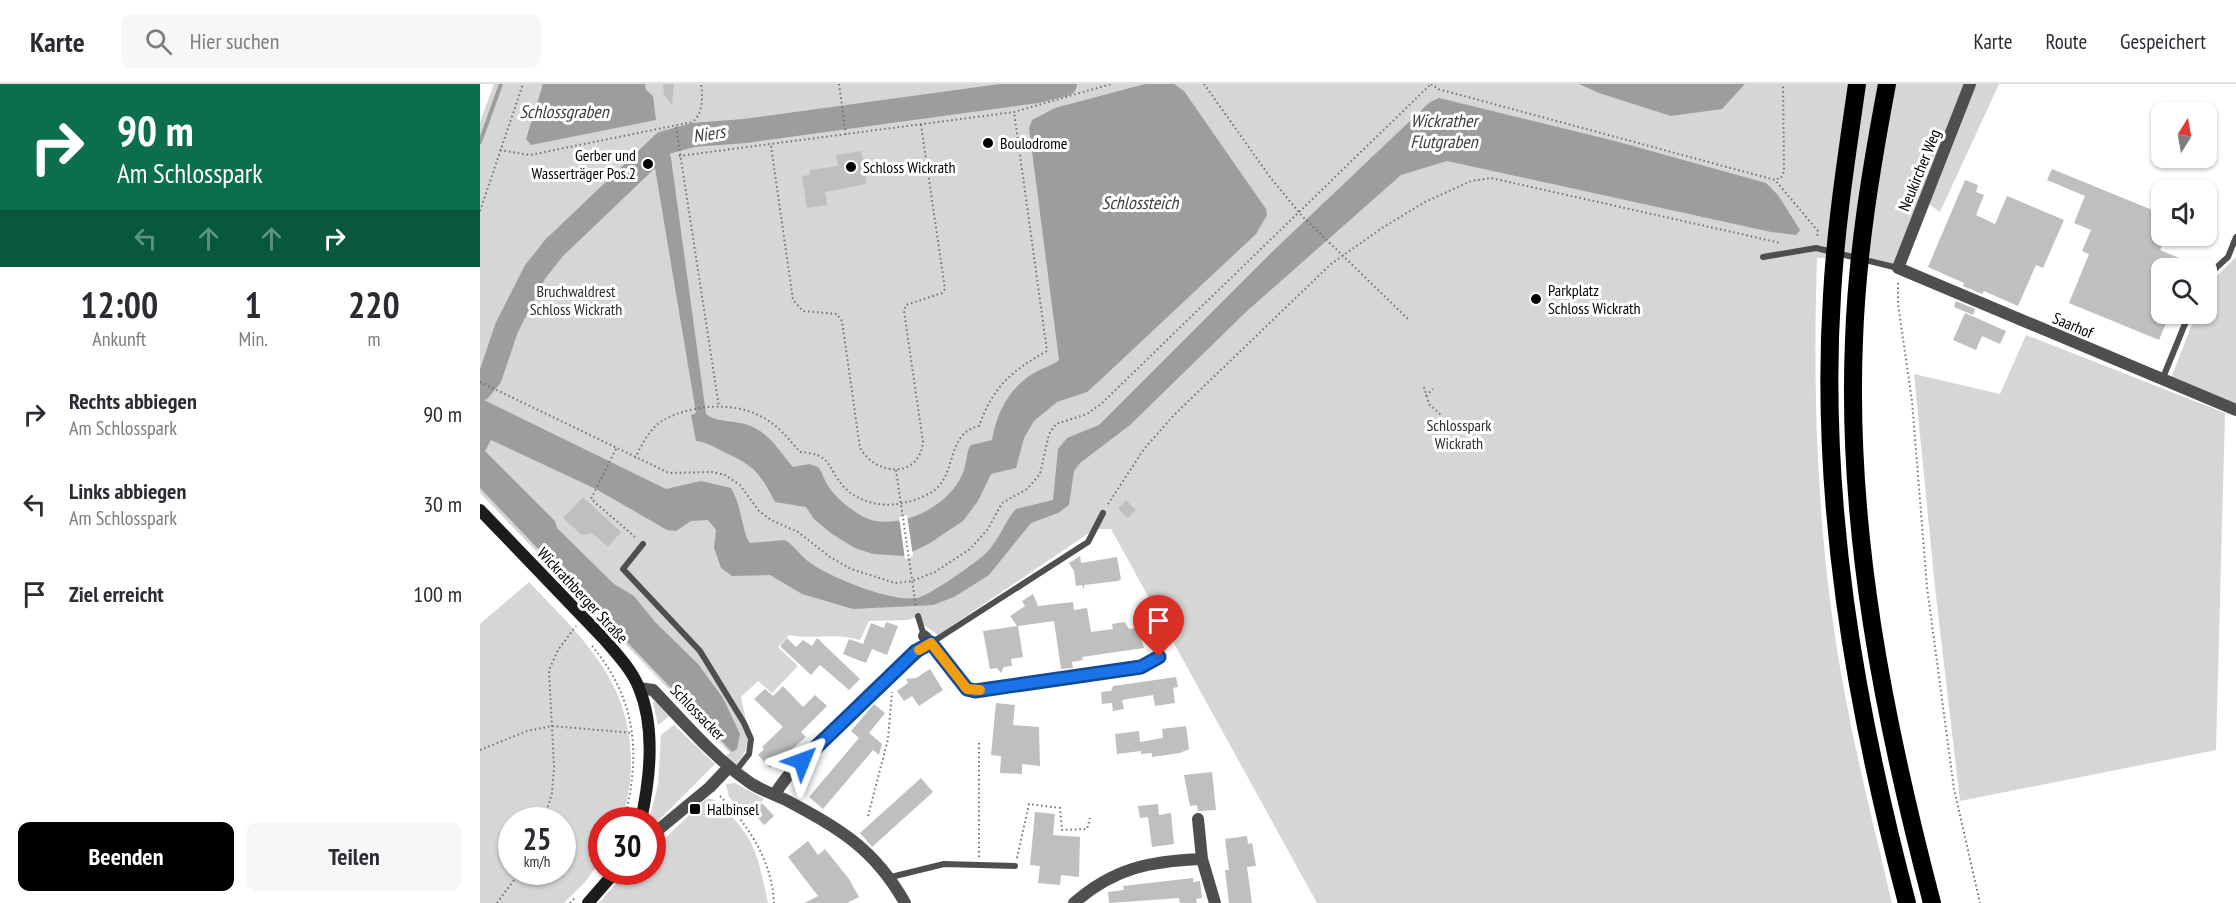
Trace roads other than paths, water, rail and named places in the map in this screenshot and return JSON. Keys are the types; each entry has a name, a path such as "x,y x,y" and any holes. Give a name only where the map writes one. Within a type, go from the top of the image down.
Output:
{"highway":[{"path":"1857,84 1841,194 1832,296 1830,412 1846,619 1863,718 1907,903"},
{"path":"1887,84 1866,198 1856,301 1853,341 1856,475 1867,586 1885,708 1932,903"}],"main road":[{"name":"Wickrathberger Straße","path":"480,510 604,639 623,661 639,688 648,732 650,777 643,807"},
{"path":"588,903 604,885"}],"street":[{"name":"Neukircher Weg","path":"1898,268 1970,84"},
{"name":"Saarhof","path":"1898,268 2236,410"},
{"path":"775,794 785,778 928,639 967,689 975,691 1141,667 1159,657"},
{"name":"Schlossacker","path":"639,688 654,690 732,769 753,784 775,794 857,842 891,877 905,903"},
{"path":"666,823 732,769"},
{"path":"1198,819 1202,859 1215,903"},
{"path":"1074,903 1109,877 1138,865 1202,859"}],"lane":[{"path":"2217,267 2228,257 2236,237"},
{"path":"1763,257 1816,248 1898,268"},
{"path":"2162,380 2185,324"},
{"path":"918,616 928,639 1088,542 1102,513"},
{"path":"643,544 623,569 699,651 744,723 751,739 749,754 732,769"},
{"path":"891,877 944,864 1015,866"}],"water":[{"name":"Schlossgraben","path":"543,84 645,84 646,90 653,96 656,120 531,145 526,139"},
{"name":"Schlossteich","path":"1145,84 1174,84 1184,91 1266,209 1267,215 1256,234 1087,392 1057,402 1034,421 1024,438 1016,468 991,474 978,501 963,521 930,543 904,556 873,554 855,548 832,534 814,519 806,507 775,502 759,476 748,465 712,446 696,441 691,415 696,413 653,156 654,148 659,142 666,142 671,158 706,414 715,419 743,423 756,428 774,443 793,467 809,464 818,467 827,485 839,499 860,515 888,522 918,515 945,498 962,475 971,445 992,440 1001,410 1011,393 1025,379 1059,360 1029,128 1032,120 1055,108"},
{"path":"1579,84 1745,84 1722,109 1671,116 1599,93"},
{"name":"Wickrather Flutgraben","path":"1439,98 1615,141 1766,183 1778,195 1800,230 1796,235 1771,232 1447,161 1401,175 1247,311 1130,425 1080,463 1074,471 1069,505 1058,513 1031,523 989,575 954,597 933,605 853,609 802,594 770,575 732,576 721,568 714,548 716,530 708,520 691,521 676,531 667,530 596,489 491,440 485,451 555,521 557,528 614,584 634,596 655,622 698,664 723,698 740,734 737,749 732,752 480,488 480,398 666,489 701,481 731,488 750,543 785,540 812,564 849,583 896,597 920,597 953,578 985,554 995,543 1016,509 1053,500 1058,449 1067,438 1099,425 1272,252 1430,102"}],"waterway":[{"path":"480,142 501,84"},
{"name":"Niers","path":"480,389 490,377 507,327 535,272 554,248 664,143 693,135 745,131 1037,91 1065,84"}],"place":[{"name":"Boulodrome","path":"988,143"},
{"name":"Gerber und Wasserträger Pos.2","path":"648,164"},
{"name":"Schloss Wickrath","path":"851,167"},
{"name":"Parkplatz Schloss Wickrath","path":"1536,299"},
{"name":"Halbinsel","path":"695,809"}],"park label":[{"name":"Bruchwaldrest Schloss Wickrath","path":"576,300"},
{"name":"Schlosspark Wickrath","path":"1459,434"}]}
